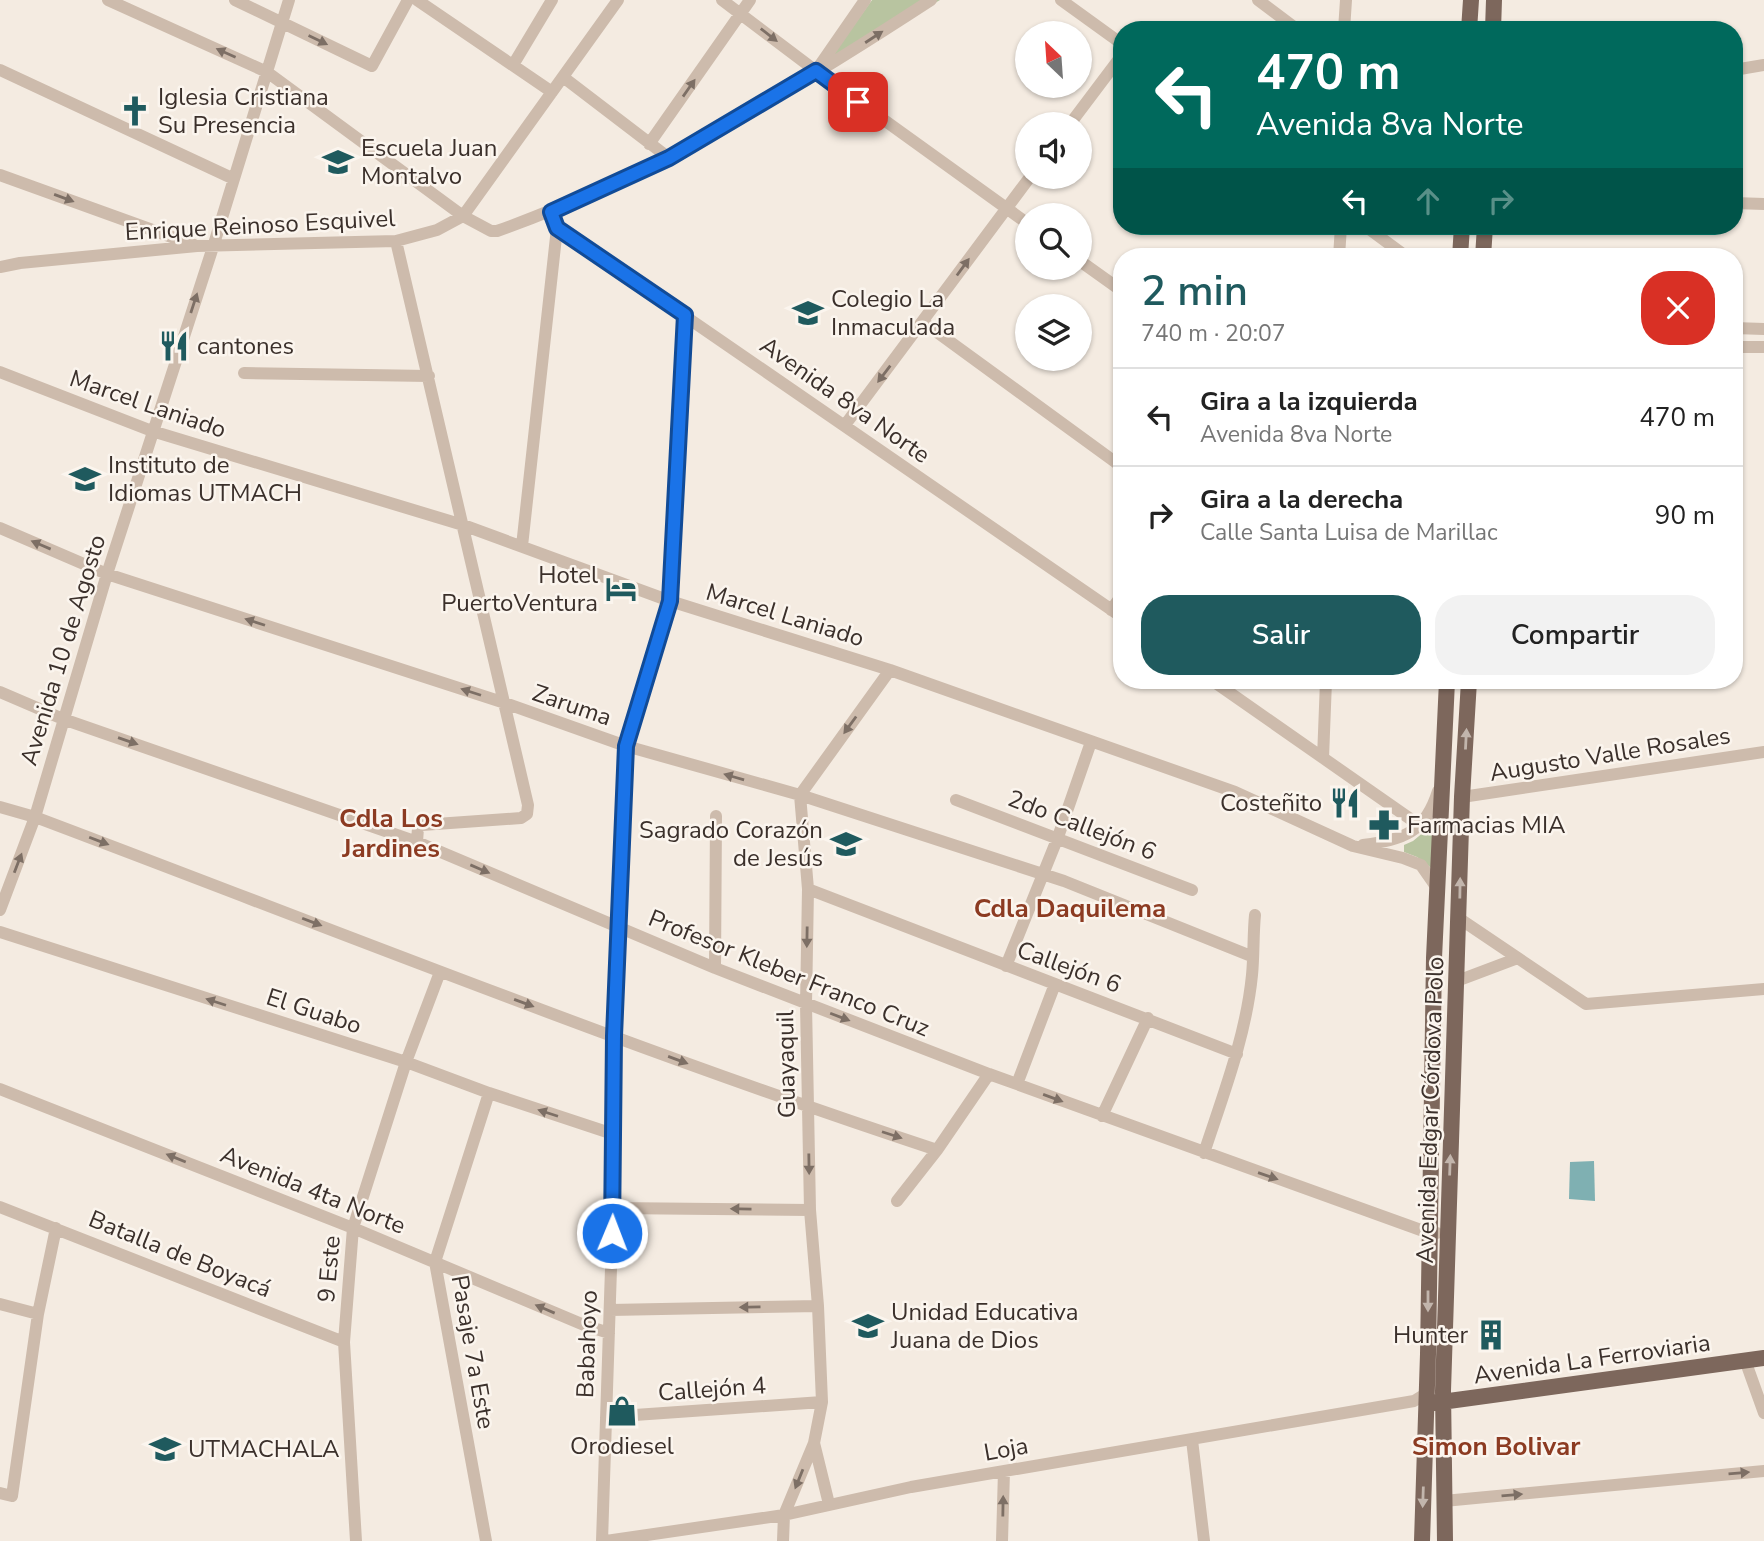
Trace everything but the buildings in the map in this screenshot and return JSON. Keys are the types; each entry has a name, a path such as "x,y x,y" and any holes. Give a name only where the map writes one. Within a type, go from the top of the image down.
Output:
{"main road":[{"path":"1470,21 1471,0"},
{"path":"1493,21 1494,0"},
{"name":"Avenida Edgar Córdova Polo","path":"1445,1541 1444,1501 1431,1398 1429,1233 1434,958 1447,689"},
{"name":"Avenida Edgar Córdova Polo","path":"1422,1541 1431,1398 1448,1233 1462,797 1469,689"},
{"name":"Avenida La Ferroviaria","path":"1431,1398 1764,1348"},
{"name":"Avenida La Ferroviaria","path":"1431,1398 1764,1358"}],"street":[{"path":"108,0 267,72 463,216 497,232 551,212 669,158 848,54 931,0"},
{"path":"235,0 372,66 408,0"},
{"name":"Avenida 10 de Agosto","path":"0,909 35,817 107,574 213,247 289,0"},
{"path":"417,0 552,92"},
{"path":"513,65 552,0"},
{"name":"Enrique Reinoso Esquivel","path":"0,267 34,261 197,246 396,241 437,230 463,216 618,0"},
{"path":"722,0 1015,214"},
{"path":"649,144 750,0"},
{"path":"816,71 865,0"},
{"path":"1061,0 1113,38"},
{"path":"1258,0 1285,21"},
{"path":"1345,21 1346,0"},
{"path":"1743,68 1764,65"},
{"path":"1079,112 1113,67"},
{"path":"0,70 234,180"},
{"path":"563,77 669,158"},
{"path":"0,175 197,246"},
{"path":"845,425 1021,189"},
{"path":"1743,204 1764,204"},
{"path":"522,546 557,228 551,212"},
{"name":"Avenida 8va Norte","path":"557,228 1113,612"},
{"path":"1377,235 1395,248"},
{"path":"396,241 528,805 527,814 521,818 422,825 418,828 417,842"},
{"path":"1092,270 1113,285"},
{"name":"Babahoyo","path":"604,1541 613,1208 614,1036 626,746 670,601 685,315"},
{"path":"923,322 1113,460"},
{"path":"1743,328 1764,329"},
{"path":"1743,347 1764,348"},
{"name":"Marcel Laniado","path":"0,372 152,431 463,525 670,601 890,670 1235,792 1353,846 1404,858 1421,865 1439,891"},
{"path":"244,373 429,376"},
{"name":"Zaruma","path":"0,528 107,574 505,703 626,746 800,795 1064,881 1251,956"},
{"path":"800,795 890,670"},
{"path":"1224,689 1419,825"},
{"path":"1323,758 1326,689"},
{"name":"Profesor Kleber Franco Cruz","path":"0,692 63,719 417,842 715,968 989,1074 1429,1233 1448,1233"},
{"path":"1006,966 1058,837 1091,742"},
{"name":"Augusto Valle Rosales","path":"1462,797 1764,752"},
{"path":"1353,846 1391,840 1419,825 1433,809 1442,781"},
{"name":"Guayaquil","path":"783,1541 784,1515 814,1443 822,1402 810,1210 806,1004 808,889 800,795"},
{"name":"2do Callejón 6","path":"956,800 1192,890"},
{"path":"0,807 35,817 440,972 807,1107 937,1150"},
{"path":"715,968 716,816"},
{"name":"Callejón 6","path":"808,889 1237,1054"},
{"path":"1204,1153 1237,1054 1252,974 1255,915"},
{"path":"1460,919 1586,1004 1764,989"},
{"name":"El Guabo","path":"0,932 406,1062 613,1134"},
{"path":"1457,981 1518,958"},
{"name":"9 Este","path":"356,1541 344,1342 353,1228 406,1062 440,972"},
{"path":"1017,1084 1055,984"},
{"path":"1102,1116 1148,1018"},
{"path":"897,1201 937,1150 989,1074"},
{"name":"Avenida 4ta Norte","path":"0,1088 609,1333"},
{"name":"Pasaje 7a Este","path":"485,1541 435,1262 489,1093"},
{"name":"Batalla de Boyacá","path":"0,1207 344,1342"},
{"path":"613,1208 810,1210"},
{"path":"6,1494 56,1228"},
{"path":"0,1304 38,1314"},
{"path":"610,1310 818,1306"},
{"path":"1745,1360 1764,1413"},
{"name":"Loja","path":"604,1541 784,1515 1004,1471 1431,1398"},
{"name":"Callejón 4","path":"606,1417 822,1402"},
{"path":"1192,1440 1204,1541"},
{"name":"Guayaquil","path":"814,1443 829,1504"},
{"path":"1002,1541 1004,1471"},
{"path":"1444,1501 1764,1471"}],"green space":[{"path":"872,0 940,0 822,70"},
{"path":"1436,822 1435,871 1417,857 1404,852 1404,845"}],"water":[{"path":"1594,1161 1595,1201 1569,1199 1570,1162"}],"place":[{"name":"Iglesia Cristiana Su Presencia","path":"135,111"},
{"name":"Escuela Juan Montalvo","path":"338,162"},
{"name":"Colegio La Inmaculada","path":"808,313"},
{"name":"cantones","path":"174,346"},
{"name":"Instituto de Idiomas UTMACH","path":"85,479"},
{"name":"Hotel PuertoVentura","path":"621,589"},
{"name":"Costeñito","path":"1345,803"},
{"name":"Farmacias MIA","path":"1384,825"},
{"name":"Sagrado Corazón de Jesús","path":"846,844"},
{"name":"Unidad Educativa Juana de Dios","path":"868,1326"},
{"name":"Hunter","path":"1491,1335"},
{"name":"Orodiesel","path":"622,1411"},
{"name":"UTMACHALA","path":"165,1449"}],"district":[{"name":"Cdla Los Jardines","path":"391,833"},
{"name":"Cdla Daquilema","path":"1070,908"},
{"name":"Simon Bolivar","path":"1496,1446"}],"route":[{"path":"612,1233 614,1036 626,746 670,601 685,315 557,228 551,212 669,158 816,71 858,102"}]}
